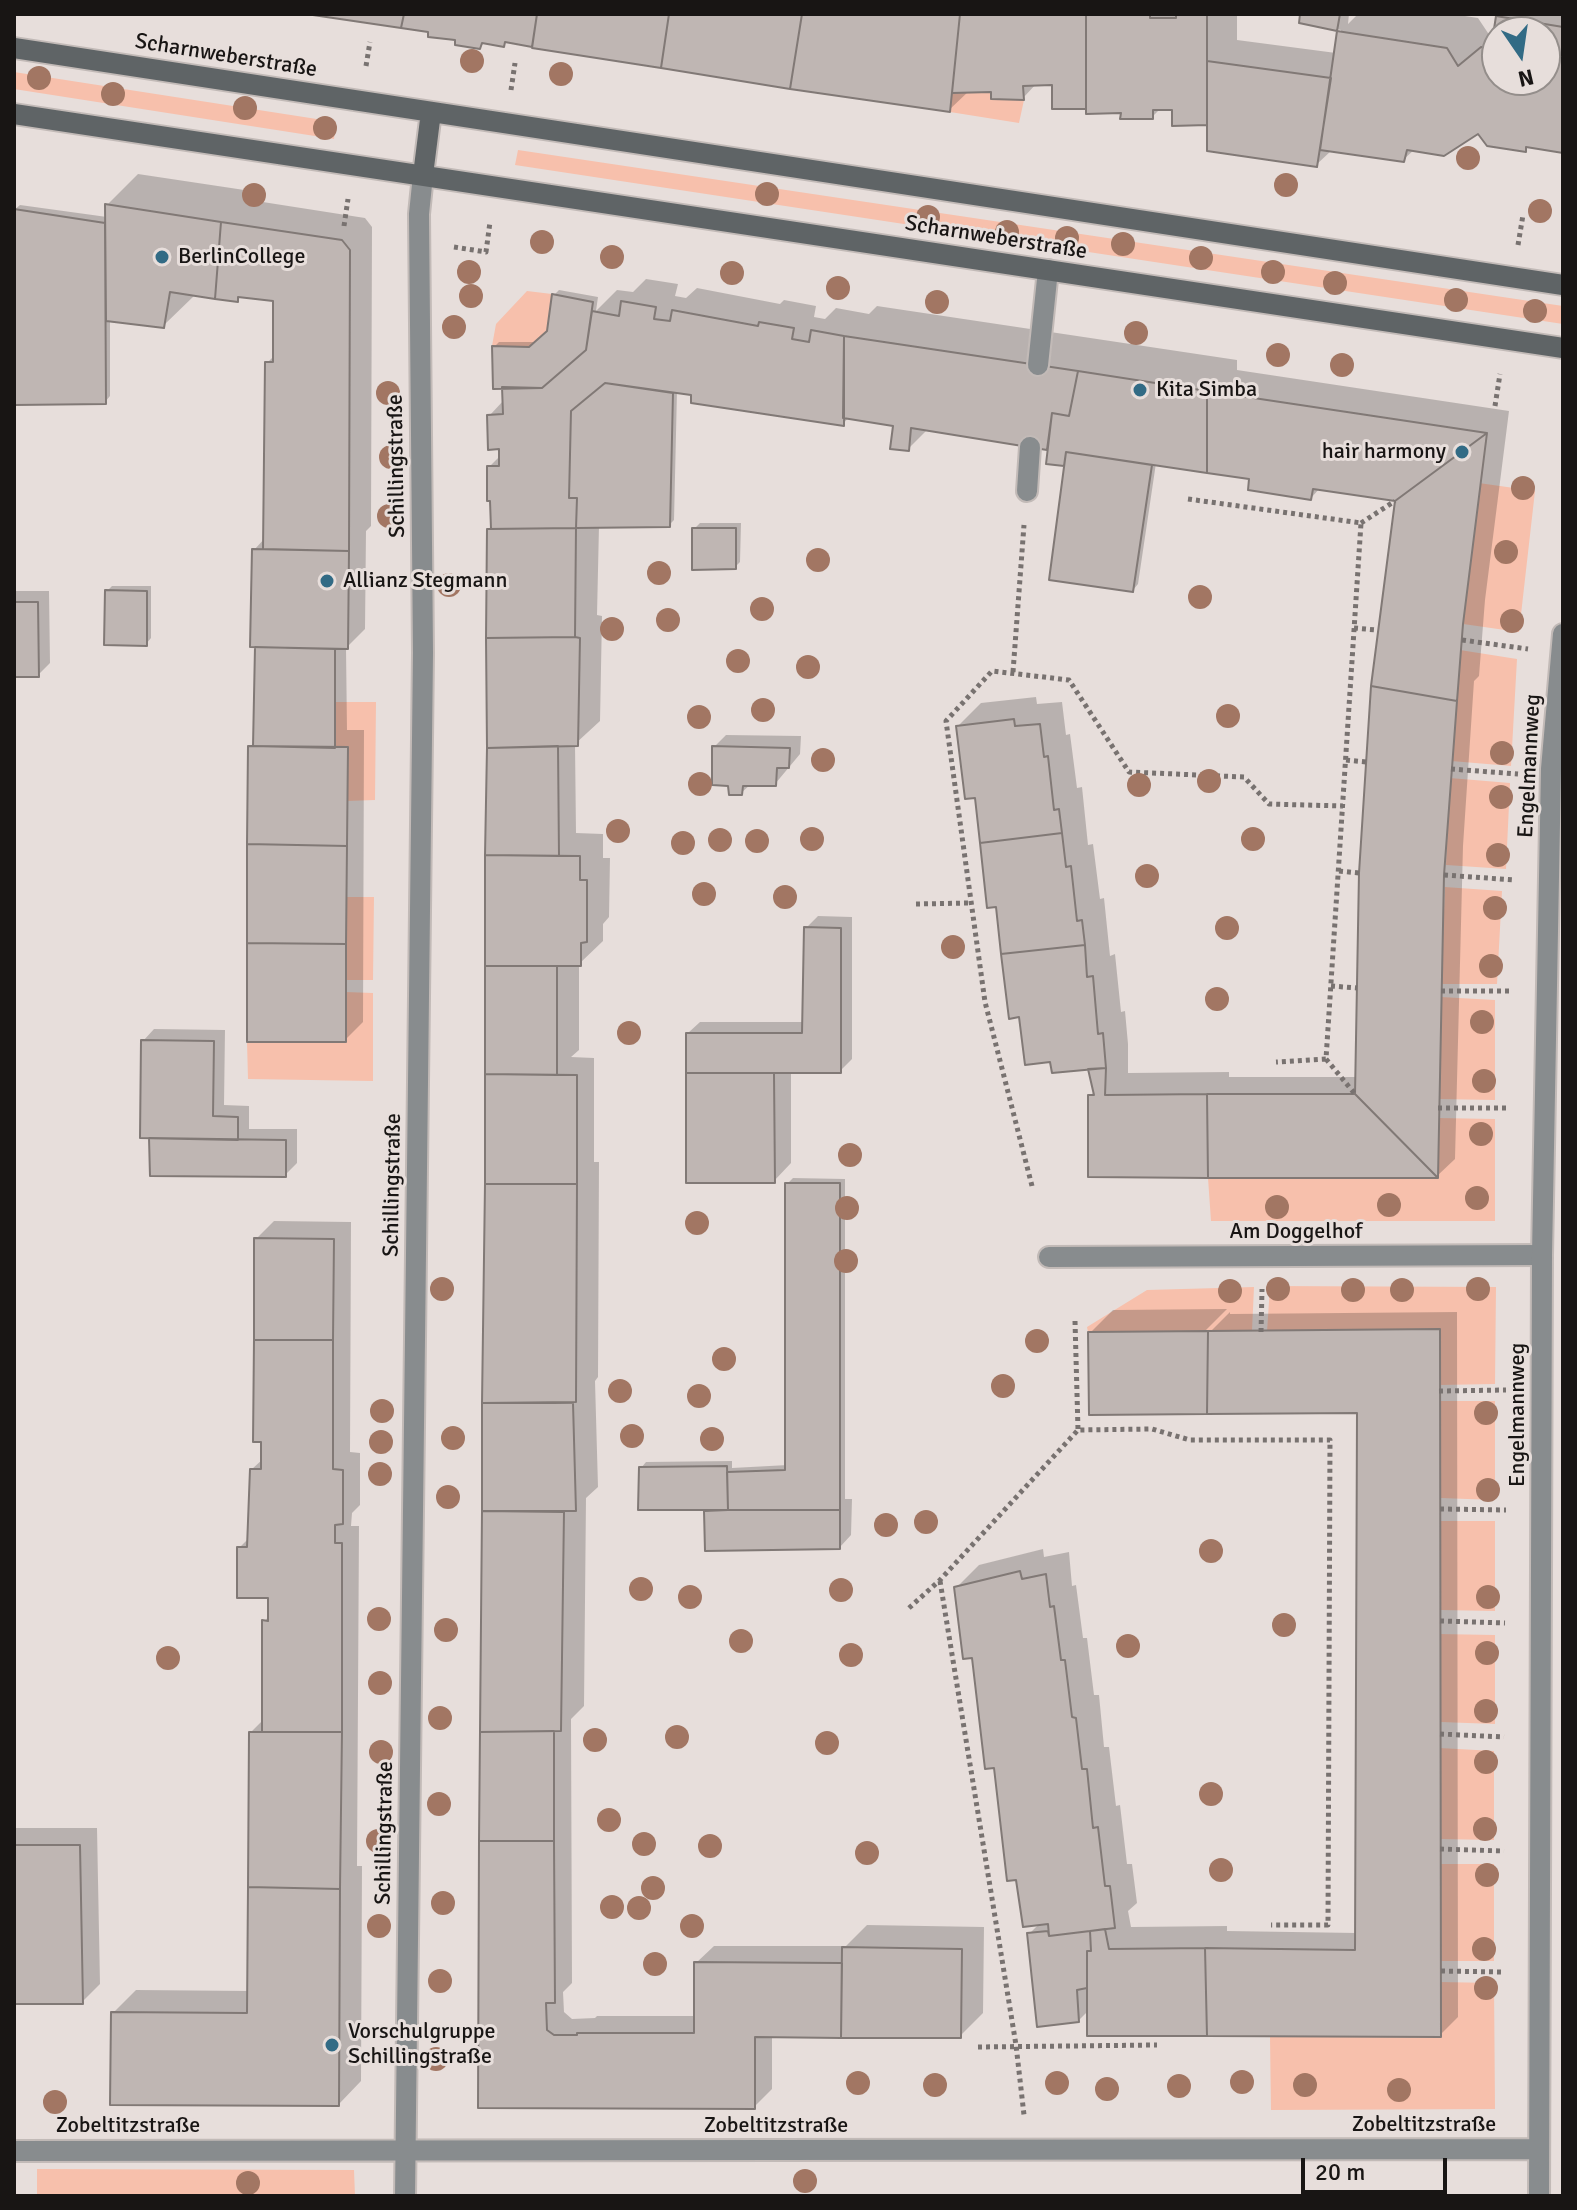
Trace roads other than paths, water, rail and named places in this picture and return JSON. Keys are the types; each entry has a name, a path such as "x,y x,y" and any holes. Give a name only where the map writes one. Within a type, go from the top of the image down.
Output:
{"main road":[{"name":"Scharnweberstraße","path":"14,48 1563,285"},
{"path":"423,175 431,112"},
{"name":"Scharnweberstraße","path":"14,114 1563,348"}],"street":[{"name":"Schillingstraße","path":"405,2196 423,653 419,214 423,175"},
{"path":"1038,365 1048,270"},
{"path":"1027,491 1030,447"},
{"name":"Engelmannweg","path":"1539,2196 1542,1255 1551,769 1563,634"},
{"name":"Am Doggelhof","path":"1049,1257 1542,1255"},
{"name":"Zobeltitzstraße","path":"14,2151 1538,2149"}],"place":[{"name":"BerlinCollege","path":"162,257"},
{"name":"Kita Simba","path":"1140,390"},
{"name":"hair harmony","path":"1462,452"},
{"name":"Allianz Stegmann","path":"327,581"},
{"name":"Vorschulgruppe Schillingstraße","path":"332,2045"}]}
